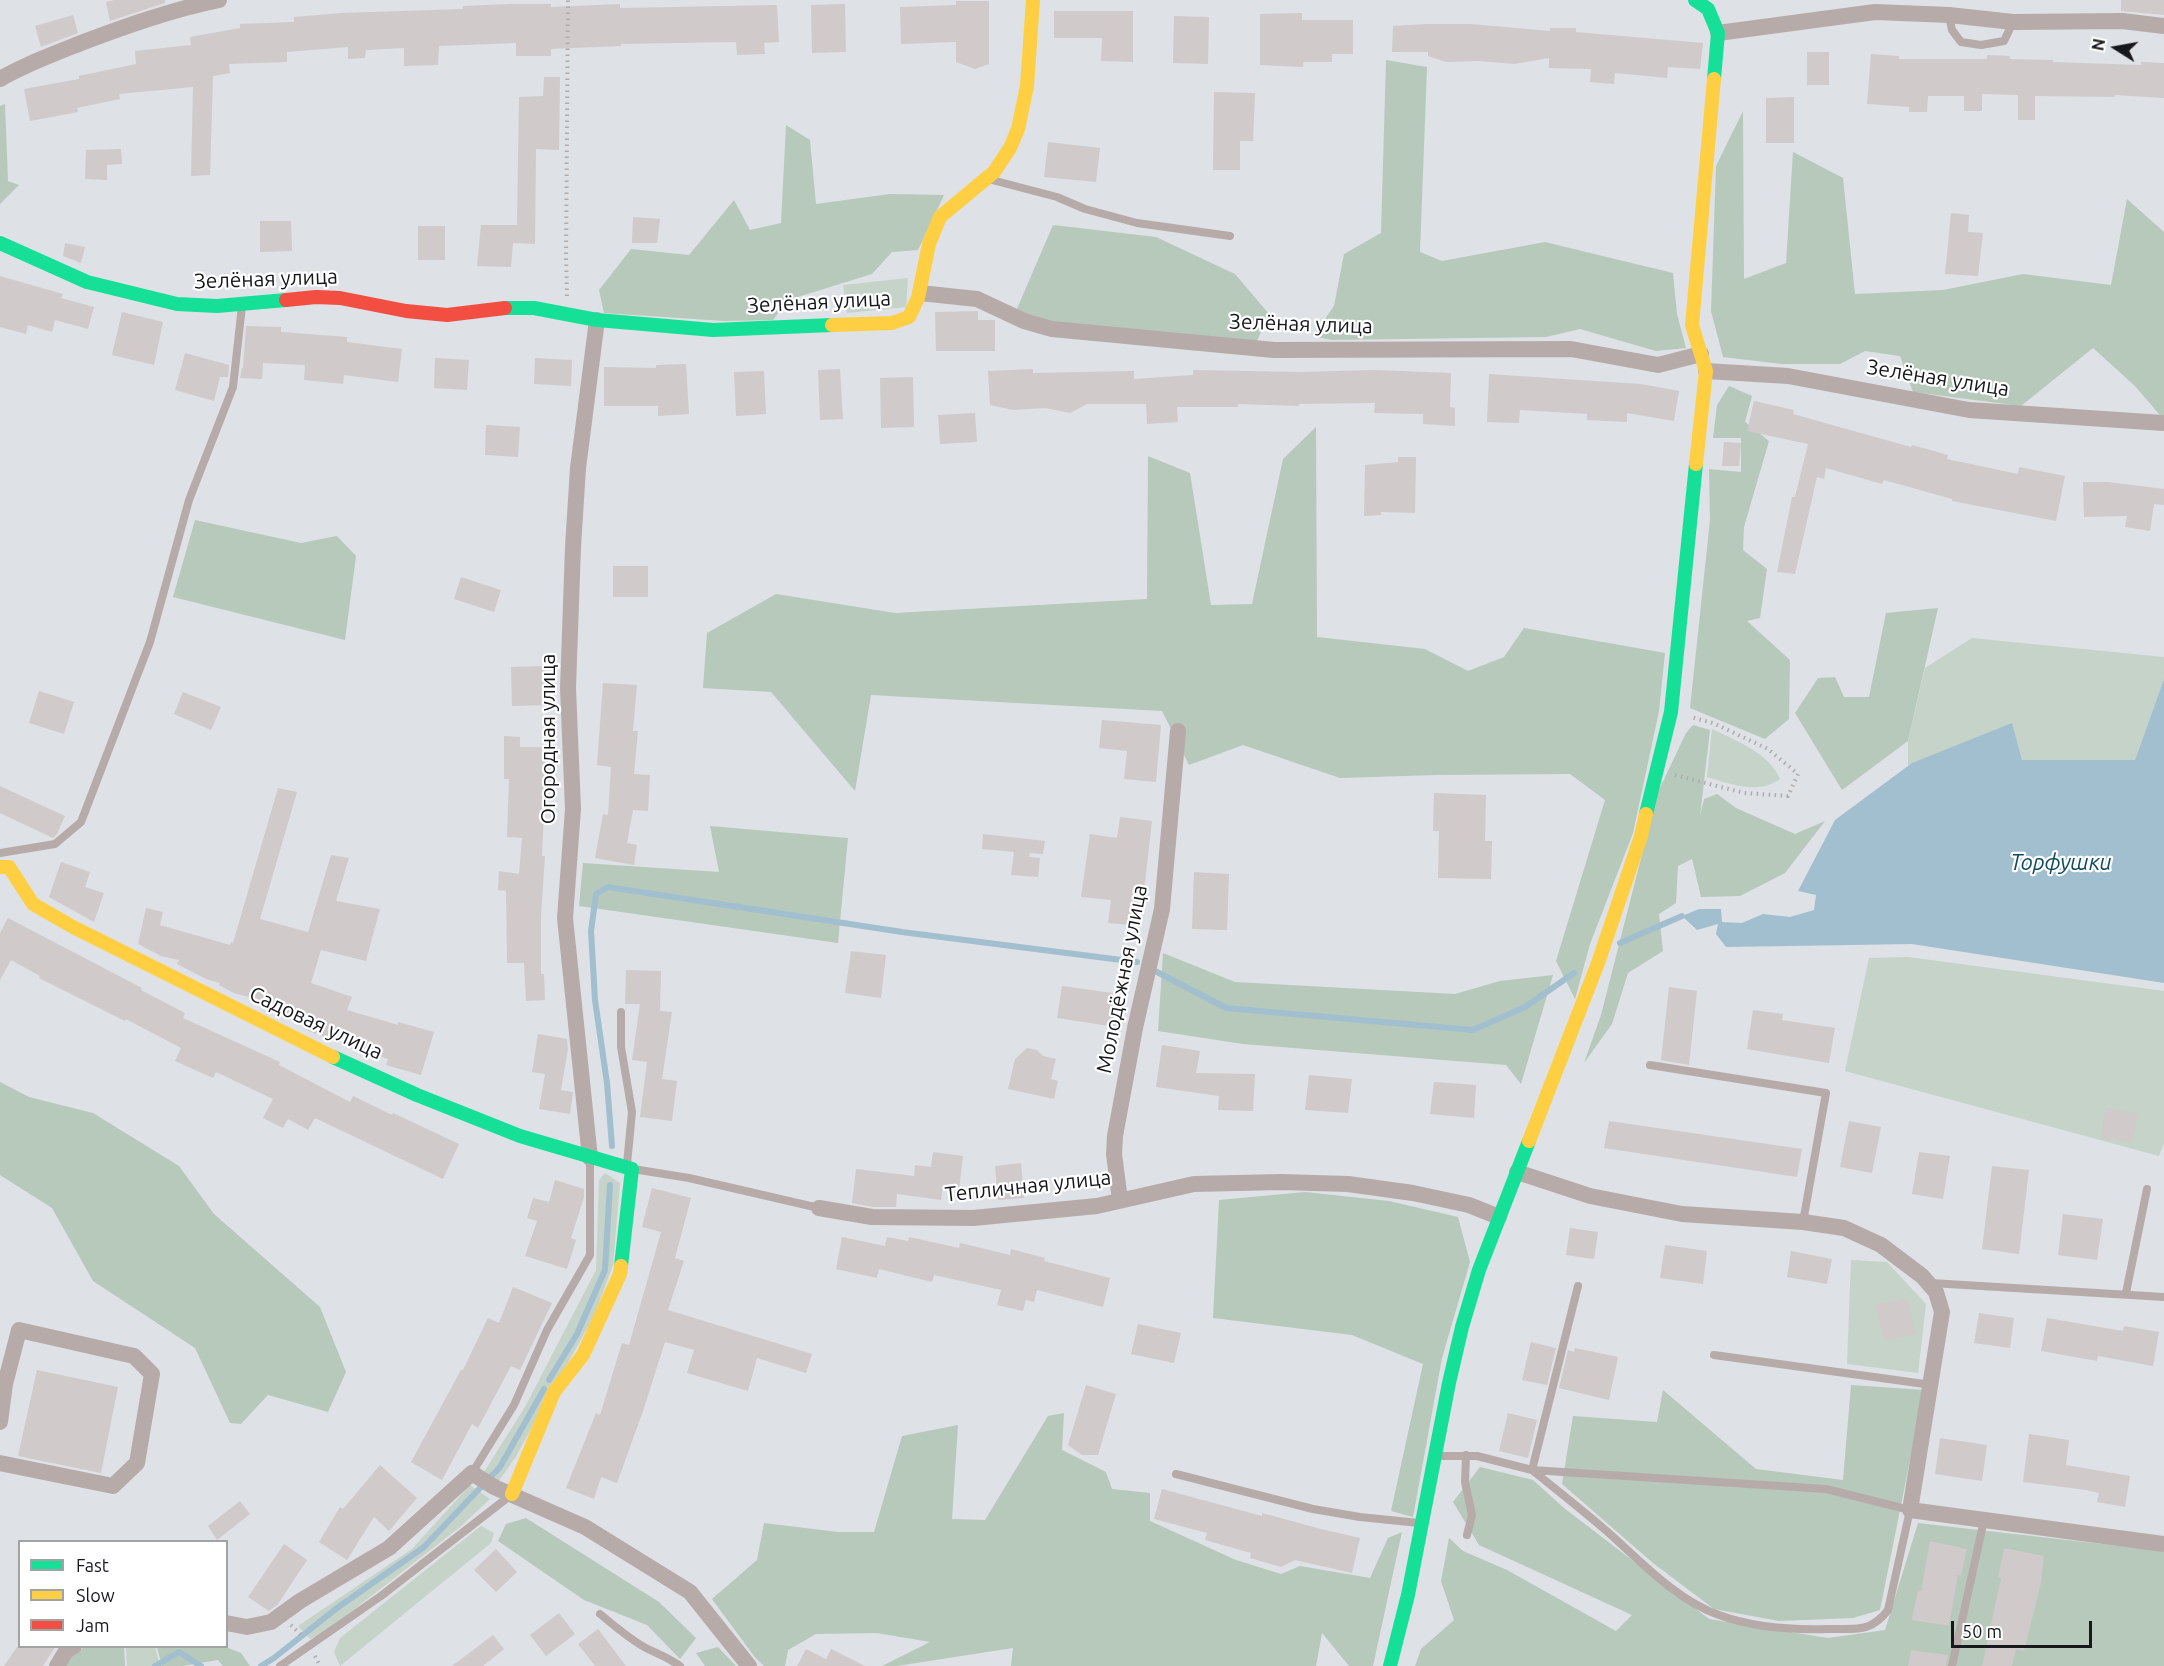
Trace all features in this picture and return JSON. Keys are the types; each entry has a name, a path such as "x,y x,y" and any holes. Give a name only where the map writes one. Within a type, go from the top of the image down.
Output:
{"street":[{"path":"0,79 20,67 127,26 190,6 219,0"},
{"path":"920,293 924,259 934,226 940,217 1000,166 1016,140 1024,110 1033,0"},
{"path":"1390,1666 1408,1595 1462,1327 1479,1270 1598,963 1641,836 1671,712 1706,371 1692,325 1718,33 1708,9 1695,0"},
{"path":"1718,33 1875,12 1949,15 2013,22 2122,21 2164,26"},
{"name":"Зелёная улица","path":"0,243 87,282 177,304 217,306 316,297 340,298 406,311 447,315 499,308 534,308 597,320 713,330 891,323 909,318 920,293 977,299 1024,321 1052,329 1274,350 1571,349 1658,365 1701,354"},
{"name":"Огородная улица","path":"590,1158 565,918 573,809 568,687 573,547 578,468 597,320"},
{"name":"Зелёная улица","path":"1706,371 1788,375 1969,410 2164,423"},
{"name":"Молодёжная улица","path":"1120,1200 1114,1154 1115,1136 1135,1028 1162,909 1178,731"},
{"name":"Садовая улица","path":"2,860 33,904 73,927 305,1045 417,1095 520,1136 629,1168"},
{"path":"512,1494 554,1392 583,1355 620,1274 629,1168"},
{"path":"1517,1172 1590,1196 1682,1214 1803,1222 1844,1228 1881,1245 1930,1283 1936,1292 1942,1311 1932,1385 1910,1510 2164,1544"},
{"name":"Тепличная улица","path":"819,1208 872,1217 973,1218 1097,1206 1194,1184 1281,1182 1348,1184 1413,1193 1469,1205 1499,1217"},
{"path":"0,1422 2,1384 20,1330 134,1356 152,1374 137,1463 113,1486 0,1463"},
{"path":"228,1623 247,1627 271,1622 300,1601 389,1548 482,1479 585,1527 690,1592 749,1666"},
{"path":"57,1666 66,1651 72,1648"}],"lane":[{"path":"1949,15 1952,30 1961,42 1981,45 2004,41 2013,22"},
{"path":"986,179 1057,197 1085,208 1137,223 1230,236"},
{"path":"2,860 54,844 81,822 150,642 189,500 232,387 242,304"},
{"path":"621,1012 621,1047 632,1112 629,1168"},
{"path":"1650,1065 1826,1093 1803,1222"},
{"path":"482,1479 547,1330 590,1255 590,1158"},
{"name":"Тепличная улица","path":"629,1168 689,1178 819,1208"},
{"path":"2126,1293 2147,1189"},
{"path":"1930,1283 2164,1297"},
{"path":"1532,1470 1578,1286"},
{"path":"1714,1355 1932,1385"},
{"path":"1466,1455 1465,1482 1472,1515 1467,1535"},
{"path":"1436,1456 1466,1455 1532,1470 1826,1489 1910,1510 1888,1610 1879,1622 1866,1628 1804,1630 1746,1623 1717,1615 1673,1590 1586,1513 1532,1470"},
{"path":"1176,1474 1313,1509 1360,1517 1423,1523"},
{"path":"280,1666 381,1596 512,1494"},
{"path":"1952,1666 1984,1520"},
{"path":"600,1614 629,1637 648,1649 668,1657 680,1666"}],"path":[{"path":"568,0 566,256 568,315"},
{"path":"1657,771 1744,793 1788,796 1798,774 1768,749 1713,723 1671,712"}],"shaded area":[{"path":"908,278 906,307 847,313 843,285"},
{"path":"1972,638 2164,657 2164,679 2135,760 2022,760 2012,724 1908,765 1908,741 1925,668"},
{"path":"1712,729 1742,743 1760,755 1775,770 1780,779 1763,786 1744,787 1707,777"},
{"path":"1908,957 2164,991 2164,1143 2159,1156 1845,1071 1869,958"},
{"path":"605,1173 620,1183 613,1265 594,1316 515,1458 498,1482 484,1472 525,1407 596,1270 599,1180"},
{"path":"1851,1260 1887,1262 1926,1304 1918,1373 1847,1364"},
{"path":"470,1485 490,1499 460,1527 325,1632 310,1639 298,1626 412,1549"},
{"path":"481,1526 494,1533 491,1543 340,1666 334,1652 340,1638"},
{"path":"126,1648 155,1648 160,1666 127,1666"}],"green space":[{"path":"1386,60 1427,67 1420,252 1442,261 1545,242 1673,273 1677,314 1686,348 1656,351 1580,329 1546,337 1331,340 1313,336 1334,306 1344,254 1381,233"},
{"path":"5,104 8,181 19,185 0,204 0,106"},
{"path":"1743,111 1744,279 1786,263 1793,152 1843,178 1855,294 1943,290 2023,274 2111,285 2127,199 2164,232 2164,416 2159,414 2135,386 2093,348 2021,406 1913,392 1900,356 1865,351 1840,364 1782,364 1723,357 1711,311 1716,166"},
{"path":"786,125 810,140 816,204 890,194 944,195 918,250 892,252 872,274 788,300 773,320 724,321 604,313 599,290 631,249 689,255 734,200 750,230 781,223"},
{"path":"1053,225 1156,237 1235,274 1269,314 1257,341 1061,323 1016,311"},
{"path":"1729,386 1752,396 1745,422 1769,441 1744,527 1743,550 1767,569 1760,618 1747,621 1790,660 1789,719 1765,739 1690,708 1710,520 1709,469 1741,472 1741,438 1713,438 1717,405"},
{"path":"1316,427 1317,637 1425,649 1468,671 1504,657 1524,628 1665,653 1659,711 1633,833 1590,944 1575,999 1556,961 1605,800 1570,774 1340,778 1243,745 1189,765 1162,711 871,695 855,791 771,692 703,688 707,633 776,594 895,613 1147,599 1148,456 1190,473 1211,605 1252,604 1283,459"},
{"path":"195,520 301,543 337,536 356,556 345,640 173,597"},
{"path":"1938,608 1908,741 1842,790 1795,713 1818,678 1835,677 1844,697 1869,697 1886,613"},
{"path":"1693,725 1710,730 1700,816 1704,799 1717,794 1736,808 1795,834 1825,821 1785,873 1740,896 1701,897 1692,859 1678,866 1676,903 1659,914 1663,951 1628,973 1612,1024 1584,1063 1601,1015 1658,792 1686,733"},
{"path":"710,826 848,838 838,943 579,906 583,863 719,872"},
{"path":"1163,953 1235,982 1455,994 1500,981 1553,975 1521,1084 1506,1065 1243,1044 1158,1031"},
{"path":"0,1082 29,1097 93,1113 179,1166 214,1214 320,1307 346,1372 328,1412 268,1395 241,1424 230,1423 195,1348 93,1281 52,1208 0,1175"},
{"path":"1305,1192 1389,1201 1458,1217 1470,1262 1442,1358 1413,1517 1391,1511 1423,1364 1352,1335 1213,1318 1219,1200"},
{"path":"1851,1385 1924,1390 1880,1610 1853,1618 1779,1621 1714,1609 1653,1563 1562,1484 1573,1416 1657,1422 1663,1390 1756,1469 1843,1480"},
{"path":"1064,1413 1062,1450 1106,1472 1112,1489 1150,1493 1150,1521 1236,1560 1281,1574 1300,1566 1370,1578 1388,1538 1402,1532 1373,1666 1349,1666 1322,1633 1316,1666 1011,1666 1013,1648 897,1666 882,1666 930,1642 877,1633 816,1634 788,1650 785,1666 764,1666 712,1599 757,1560 764,1523 838,1532 874,1532 902,1436 958,1425 952,1519 985,1520 1048,1416"},
{"path":"1480,1467 1533,1480 1564,1508 1709,1619 1828,1638 1885,1630 1918,1523 2164,1551 2164,1666 1415,1666 1421,1649 1454,1620 1441,1581 1449,1538 1463,1551 1507,1570 1616,1631 1632,1615 1479,1545 1453,1502"},
{"path":"526,1518 659,1602 696,1638 680,1659 647,1625 584,1600 498,1541 506,1524"},
{"path":"718,1647 736,1666 705,1666 696,1653"},
{"path":"83,1648 124,1648 125,1666 63,1666 69,1656"},
{"path":"157,1648 228,1648 241,1653 250,1666 223,1666 218,1660 183,1666 162,1666"}],"water":[{"name":"Торфушки","path":"2164,679 2164,983 1912,944 1726,947 1716,934 1718,924 1697,930 1682,916 1699,909 1721,909 1722,922 1742,923 1763,914 1790,917 1814,910 1816,895 1798,891 1835,820 1912,763 2012,723 2022,760 2135,760"}],"building":[{"path":"165,0 165,3 110,21 106,2"},
{"path":"2121,0 2164,0 2164,15 2121,11"},
{"path":"956,1 989,1 989,64 975,69 956,62 956,42 901,44 900,7 956,5"},
{"path":"551,4 551,7 620,4 620,8 777,5 779,42 764,43 765,54 737,55 736,42 621,44 621,46 551,49 551,56 516,56 516,43 439,46 438,65 404,66 404,48 366,50 365,58 348,59 348,47 287,52 287,62 229,64 230,73 213,76 210,175 191,176 193,87 119,94 120,99 77,108 78,112 30,121 24,89 79,79 79,76 136,64 135,51 191,45 190,37 240,28 240,24 294,22 294,17 342,13 463,9 463,6"},
{"path":"845,4 846,52 812,53 811,5"},
{"path":"1054,11 1133,11 1133,62 1101,61 1102,38 1054,38"},
{"path":"1302,13 1302,20 1353,20 1353,54 1332,54 1332,62 1303,62 1303,67 1260,65 1260,14"},
{"path":"73,15 78,33 41,47 35,26"},
{"path":"1174,16 1209,17 1208,64 1173,63"},
{"path":"1471,24 1550,31 1550,28 1576,28 1576,32 1703,43 1700,69 1668,67 1667,78 1615,73 1614,84 1590,82 1591,69 1549,68 1549,58 1514,64 1479,61 1446,62 1428,56 1428,52 1392,52 1393,26"},
{"path":"1807,52 1829,52 1829,85 1807,85"},
{"path":"1871,54 1899,56 1899,59 1987,59 1987,55 2010,56 2010,59 2053,60 2053,62 2141,65 2141,62 2164,63 2164,98 2115,95 2114,97 2035,96 2035,120 2018,120 2018,95 1982,94 1982,111 1964,111 1964,96 1928,96 1927,112 1909,112 1909,107 1867,104"},
{"path":"544,77 560,77 559,150 536,149 535,244 513,243 511,267 477,266 481,225 517,225 519,97 543,96"},
{"path":"1214,92 1255,93 1253,141 1240,141 1240,170 1213,170"},
{"path":"1794,97 1794,143 1766,143 1766,98"},
{"path":"1048,142 1100,148 1096,182 1044,177"},
{"path":"121,149 122,164 107,165 107,180 85,179 86,150"},
{"path":"1951,213 1969,215 1968,232 1983,233 1978,276 1945,274"},
{"path":"633,217 660,219 657,243 632,243"},
{"path":"260,221 291,221 292,251 260,252"},
{"path":"418,226 445,226 445,260 418,260"},
{"path":"65,243 85,247 81,263 63,256"},
{"path":"0,276 63,294 61,298 94,307 88,329 55,320 52,332 28,325 26,334 0,327"},
{"path":"978,311 978,320 995,320 995,351 936,351 935,312"},
{"path":"122,312 163,322 154,365 112,355"},
{"path":"246,326 281,327 281,332 347,337 347,342 402,349 398,382 344,375 343,384 304,380 305,365 263,363 262,379 240,378 243,368"},
{"path":"185,353 229,365 228,377 220,377 214,401 175,390"},
{"path":"435,358 469,360 467,390 434,388"},
{"path":"535,358 572,360 571,386 534,384"},
{"path":"686,364 689,414 658,416 658,406 604,406 604,367 656,368 656,365"},
{"path":"840,369 843,419 820,420 818,370"},
{"path":"1033,369 1033,373 1134,371 1134,379 1193,375 1193,370 1300,372 1375,370 1451,373 1450,407 1455,408 1455,426 1423,424 1423,414 1374,413 1375,403 1177,407 1178,422 1147,424 1146,404 1087,404 1070,413 1045,408 1013,410 990,405 988,371"},
{"path":"764,371 766,414 736,416 734,372"},
{"path":"1489,374 1641,384 1679,391 1674,421 1627,413 1627,422 1587,420 1587,414 1520,410 1519,423 1487,422"},
{"path":"913,377 914,427 881,428 880,378"},
{"path":"1754,401 1794,410 1793,414 1911,447 1912,445 1948,455 1947,459 2018,474 2019,467 2065,476 2056,521 1952,501 1952,499 1884,480 1882,484 1826,468 1824,479 1817,477 1795,574 1777,572 1792,497 1795,497 1808,444 1747,431"},
{"path":"975,413 977,442 940,444 938,415"},
{"path":"486,425 520,427 518,457 485,455"},
{"path":"1724,442 1741,443 1739,466 1722,466"},
{"path":"1398,457 1416,457 1415,513 1381,512 1381,515 1364,516 1365,465 1398,462"},
{"path":"2083,482 2108,482 2164,489 2164,505 2154,504 2150,531 2125,527 2127,516 2084,517"},
{"path":"613,566 648,566 648,597 613,597"},
{"path":"461,577 501,590 494,612 454,599"},
{"path":"546,666 547,705 512,706 511,667"},
{"path":"603,683 637,685 633,731 638,731 634,774 650,775 648,811 633,810 627,843 637,845 634,865 595,858 603,814 608,815 611,767 597,765"},
{"path":"39,691 74,702 64,734 29,723"},
{"path":"183,692 221,707 211,730 174,714"},
{"path":"1102,720 1161,725 1156,782 1124,779 1127,751 1099,748"},
{"path":"504,736 520,737 520,747 547,747 542,856 545,856 541,916 541,974 544,974 545,1000 526,1001 524,963 507,963 506,891 498,890 499,871 519,874 522,838 507,837 509,779 504,779"},
{"path":"0,786 65,816 57,834 53,838 0,813"},
{"path":"278,788 297,792 260,919 308,932 331,855 349,858 336,901 380,909 366,961 321,950 311,983 352,997 347,1010 398,1025 398,1022 434,1032 421,1075 386,1065 388,1059 311,1032 305,1029 308,1020 258,1004 259,1000 234,993 219,985 220,983 206,979 177,964 179,960 161,956 138,944 146,908 163,912 160,925 230,945 231,942 233,943"},
{"path":"1434,793 1486,795 1485,841 1492,841 1491,879 1438,878 1439,831 1433,831"},
{"path":"1120,817 1152,821 1140,926 1108,923 1111,900 1081,897 1090,834 1117,838"},
{"path":"983,834 1045,841 1043,854 1030,853 1029,857 1040,858 1038,877 1011,875 1014,852 982,849"},
{"path":"61,862 90,872 85,887 104,893 94,922 49,897"},
{"path":"1194,872 1229,874 1227,930 1192,929"},
{"path":"8,918 142,988 141,990 185,1013 183,1018 280,1062 279,1065 350,1102 353,1096 459,1144 443,1179 315,1118 308,1130 288,1119 283,1128 263,1118 273,1099 216,1072 213,1078 175,1061 181,1048 39,978 40,976 11,960 0,980 0,933"},
{"path":"851,951 886,955 881,998 845,993"},
{"path":"626,970 661,971 660,1011 672,1012 662,1079 677,1081 672,1121 640,1117 647,1062 632,1060 640,1004 625,1004"},
{"path":"1062,986 1127,995 1122,1028 1057,1018"},
{"path":"1669,987 1697,991 1689,1065 1661,1060"},
{"path":"1753,1010 1783,1014 1782,1020 1835,1028 1829,1063 1747,1049"},
{"path":"538,1034 567,1039 568,1049 561,1090 573,1092 570,1114 539,1109 545,1074 532,1072"},
{"path":"1162,1045 1200,1051 1196,1073 1255,1074 1253,1111 1218,1110 1219,1096 1156,1087"},
{"path":"1027,1048 1037,1050 1043,1056 1056,1059 1051,1079 1058,1081 1054,1099 1008,1089 1015,1059"},
{"path":"1309,1075 1352,1079 1348,1113 1305,1110"},
{"path":"1434,1082 1476,1085 1474,1118 1430,1114"},
{"path":"2106,1108 2138,1114 2132,1143 2101,1137"},
{"path":"1609,1121 1802,1149 1797,1177 1604,1148"},
{"path":"1849,1121 1881,1127 1872,1173 1840,1167"},
{"path":"933,1152 963,1156 959,1190 943,1187 941,1200 897,1194 896,1207 873,1207 852,1203 856,1169 914,1176 915,1165 931,1167"},
{"path":"1919,1152 1950,1156 1943,1199 1912,1194"},
{"path":"1021,1163 1024,1198 998,1200 995,1166"},
{"path":"1992,1166 2029,1170 2019,1254 1982,1249"},
{"path":"555,1180 584,1189 584,1197 571,1238 576,1240 567,1269 525,1256 537,1221 527,1218 533,1198 549,1202"},
{"path":"652,1188 691,1198 675,1258 684,1261 668,1310 812,1354 806,1373 757,1358 748,1391 687,1373 694,1350 665,1342 617,1483 601,1477 594,1499 566,1488 596,1413 600,1415 622,1343 629,1345 661,1232 642,1227"},
{"path":"2063,1214 2103,1219 2097,1260 2058,1255"},
{"path":"1570,1228 1598,1232 1594,1259 1566,1255"},
{"path":"842,1237 885,1246 887,1237 908,1241 909,1237 959,1248 960,1243 1010,1255 1011,1249 1045,1258 1044,1261 1110,1278 1103,1307 1037,1290 1034,1302 1026,1300 1023,1311 997,1305 1001,1290 934,1275 932,1282 879,1269 877,1278 836,1269"},
{"path":"1665,1245 1707,1251 1703,1284 1660,1278"},
{"path":"1791,1251 1832,1259 1827,1284 1787,1277"},
{"path":"513,1287 552,1303 520,1370 511,1366 478,1428 472,1424 442,1480 411,1462 463,1370 488,1318 499,1323"},
{"path":"1907,1298 1916,1334 1884,1341 1875,1305"},
{"path":"1979,1313 2014,1318 2010,1348 1974,1343"},
{"path":"2047,1318 2123,1331 2124,1326 2159,1332 2153,1366 2098,1356 2097,1361 2041,1351"},
{"path":"1138,1324 1181,1333 1174,1363 1131,1354"},
{"path":"1531,1342 1556,1348 1547,1385 1522,1380"},
{"path":"1575,1348 1618,1357 1609,1400 1559,1388 1568,1350 1574,1352"},
{"path":"37,1370 118,1387 101,1473 18,1456"},
{"path":"1086,1385 1116,1394 1098,1455 1082,1455 1068,1445"},
{"path":"1508,1413 1537,1420 1528,1458 1499,1451"},
{"path":"2029,1434 2069,1440 2066,1465 2130,1476 2125,1507 2097,1502 2099,1493 2023,1482"},
{"path":"1940,1438 1987,1445 1982,1481 1935,1474"},
{"path":"380,1465 417,1498 389,1531 374,1517 347,1560 319,1542 340,1507 343,1509"},
{"path":"1162,1489 1262,1516 1262,1513 1360,1538 1352,1573 1295,1560 1281,1567 1250,1558 1251,1553 1205,1540 1207,1533 1154,1519"},
{"path":"240,1501 250,1514 217,1540 208,1526"},
{"path":"1930,1541 1967,1549 1961,1576 1958,1575 1949,1626 1912,1620 1918,1590 1921,1591"},
{"path":"284,1544 307,1560 278,1604 269,1611 248,1597"},
{"path":"2004,1548 2044,1556 2041,1583 2024,1651 2016,1649 2012,1666 1982,1666 2001,1578 1998,1577"},
{"path":"496,1549 517,1572 496,1592 474,1570"},
{"path":"559,1613 575,1634 546,1656 530,1635"},
{"path":"598,1629 626,1666 595,1666 578,1644"},
{"path":"493,1635 504,1649 483,1666 452,1666"},
{"path":"17,1647 54,1648 43,1666 4,1666"},
{"path":"806,1649 826,1659 831,1649 865,1666 797,1666"},
{"path":"1911,1650 1948,1655 1946,1666 1908,1666"}],"waterway":[{"path":"612,1146 607,1083 595,1000 591,931 596,894 608,887 902,932 1137,962"},
{"path":"1620,943 1682,916"},
{"path":"1157,972 1226,1008 1473,1030 1525,1007 1574,973"},
{"path":"549,1380 577,1334 605,1270 610,1185"},
{"path":"261,1666 337,1608 424,1547 500,1467 544,1389"},
{"path":"155,1666 179,1652 201,1666"}],"traffic: fast":[{"path":"1695,0 1708,9 1718,33 1714,79"},
{"path":"0,243 87,282 177,304 217,306 286,300"},
{"path":"505,308 534,308 597,320 713,330 832,325"},
{"path":"1646,814 1671,712 1696,464"},
{"path":"333,1057 417,1095 520,1136 632,1169 621,1266"},
{"path":"1390,1666 1408,1595 1462,1327 1479,1270 1529,1141"}],"traffic: slow":[{"path":"832,325 892,323 909,317 918,298 929,244 940,217 994,172 1010,148 1018,129 1027,86 1033,0"},
{"path":"1696,464 1706,371 1692,325 1714,79"},
{"path":"1529,1141 1598,963 1641,836 1646,814"},
{"path":"0,867 9,867 33,904 73,927 333,1057"},
{"path":"512,1494 554,1392 583,1355 620,1274 621,1266"}],"traffic: jam":[{"path":"286,300 316,297 340,298 406,311 447,315 505,308"}]}
